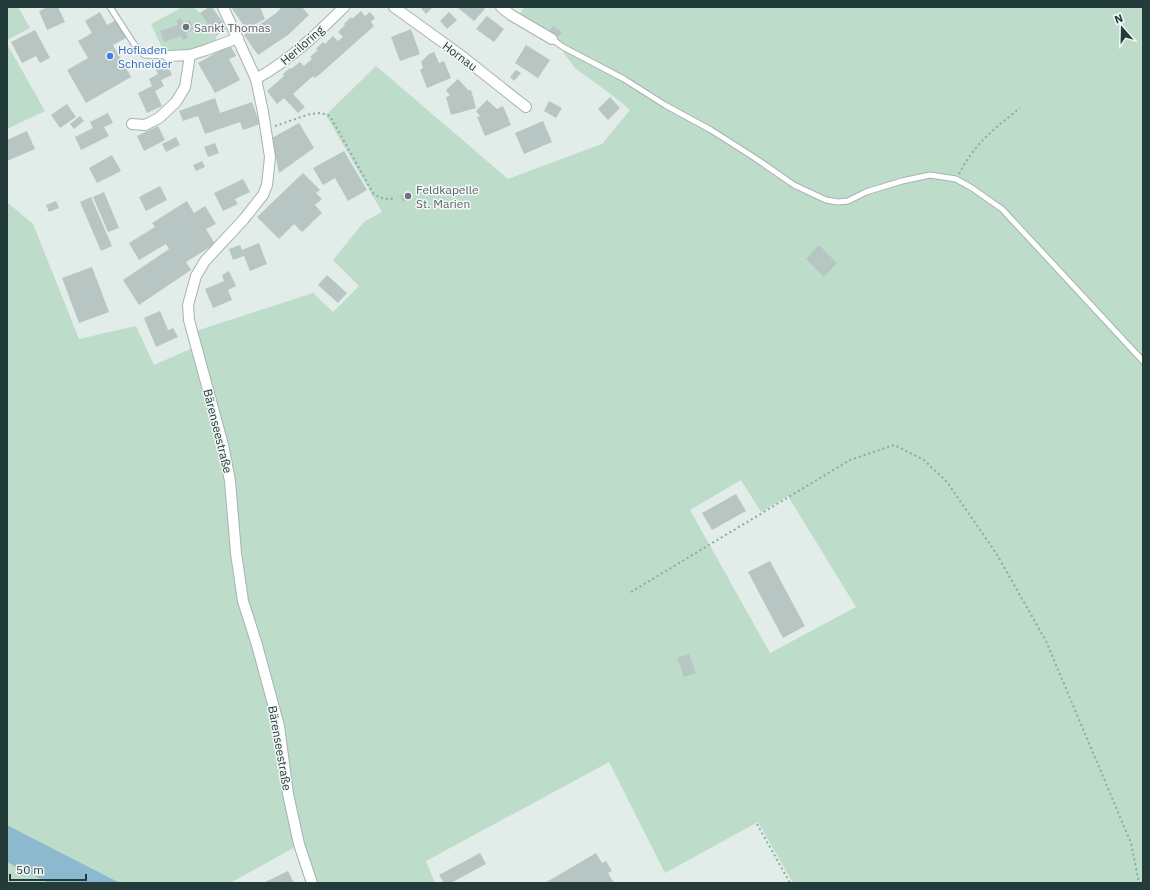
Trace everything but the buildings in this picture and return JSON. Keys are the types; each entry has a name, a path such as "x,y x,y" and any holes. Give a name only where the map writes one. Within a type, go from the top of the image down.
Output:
{"street":[{"name":"Bärenseestraße","path":"223,7 256,79 270,157 267,185 263,195 244,219 205,261 196,276 188,305 189,320 223,445 230,481 236,554 243,601 257,645 279,726 288,794 299,844 312,883"},
{"name":"Heriloring","path":"256,79 274,69 301,48 344,7"},
{"name":"Hornau","path":"394,7 459,54 526,107"},
{"path":"501,7 552,39"},
{"path":"168,56 190,55 238,38"},
{"path":"132,124 145,125 159,118 176,102 185,87 190,55"}],"lane":[{"path":"110,7 134,44 144,56 168,56"},
{"path":"552,39 563,47 624,80 664,105 711,130 756,158 794,185 826,200 838,202 848,201 866,192 902,180 930,175 956,179 972,188 1002,209 1143,361"}],"path":[{"path":"956,179 967,158 991,131 1020,108"},
{"path":"266,129 310,114 321,113 330,116 373,193 379,198 386,200 396,198"},
{"path":"631,592 850,460 894,445 924,460 948,482 996,553 1046,641 1131,844 1139,883"},
{"path":"757,824 790,883"}],"green space":[{"path":"7,7 18,7 30,28 7,40"},
{"path":"183,7 193,7 200,13 216,36 216,44 184,53 164,52 151,24"},
{"path":"525,7 1143,7 1143,883 793,883 758,822 665,873 609,762 426,861 435,883 315,883 303,842 246,600 232,480 193,332 313,293 333,312 359,286 333,260 364,222 382,212 326,115 376,66 508,179 602,144 630,110 575,68 557,44 517,17","holes":["741,480 761,512 788,496 856,607 770,653 690,510"]},
{"path":"7,44 45,111 7,129"},
{"path":"7,202 33,224 79,339 136,326 154,365 193,348 220,447 227,481 234,555 275,725 297,846 230,883 120,883 7,825"},
{"path":"7,862 48,883 7,883"}],"water":[{"path":"7,825 120,883 48,883 7,862"}],"place":[{"name":"Sankt Thomas","path":"186,27"},
{"name":"Hofladen Schneider","path":"110,56"},
{"name":"Feldkapelle St. Marien","path":"408,196"}]}
